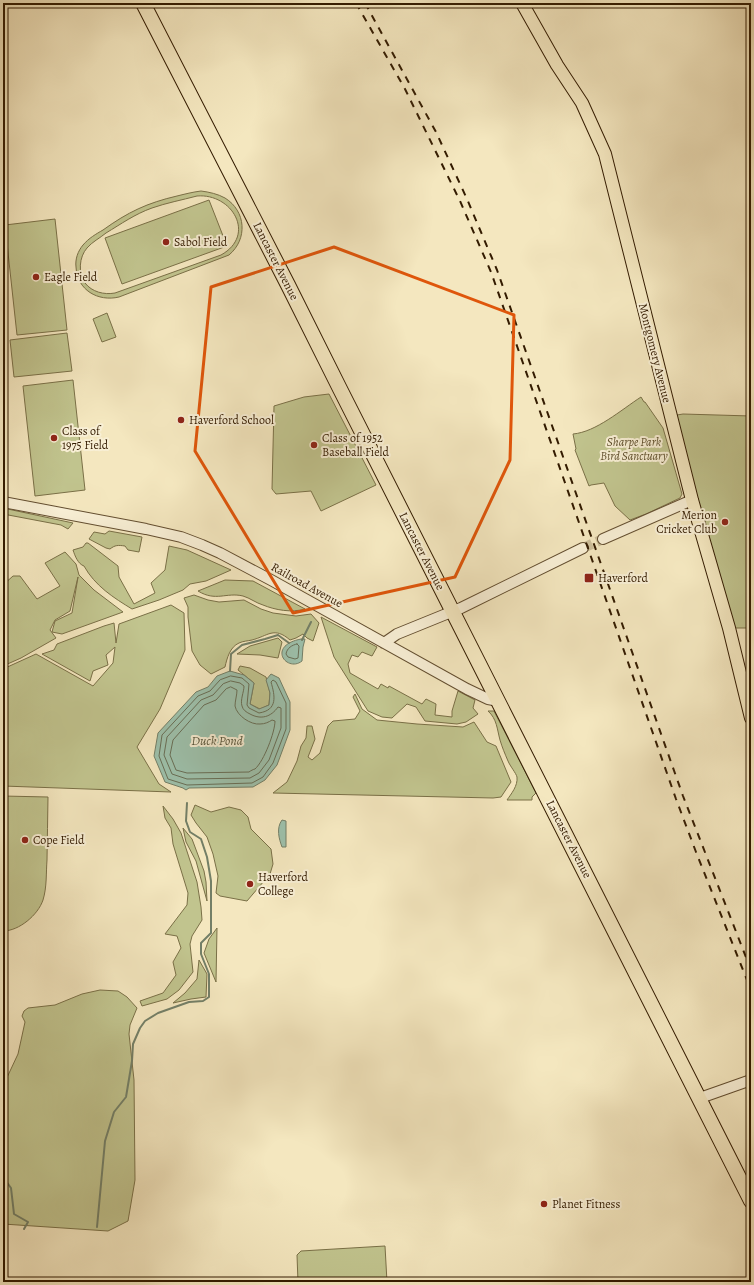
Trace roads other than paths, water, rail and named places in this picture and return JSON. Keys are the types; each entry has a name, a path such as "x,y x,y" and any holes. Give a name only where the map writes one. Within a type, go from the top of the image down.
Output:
{"highway":[{"name":"Lancaster Avenue","path":"144,3 751,1201"}],"main road":[{"name":"Montgomery Avenue","path":"522,3 557,65 582,103 605,154 692,500 729,628 751,718"}],"street":[{"path":"603,540 692,500"},
{"name":"Railroad Avenue","path":"3,502 172,535 202,545 271,580 467,689 488,699 498,701"},
{"path":"384,643 397,634 453,611 583,548"},
{"path":"700,1098 751,1080"}],"water":[{"path":"305,639 302,661 296,664 291,664 283,657 282,652 284,647 290,642"},
{"name":"Duck Pond","path":"230,671 244,675 254,683 250,704 259,709 269,705 270,693 266,680 271,674 279,678 290,702 290,730 277,765 265,780 253,787 189,788 186,790 165,782 154,756 158,733 196,692 208,687 217,676"},
{"path":"282,820 286,821 286,847 282,847 279,837 279,826"}],"waterway":[{"path":"302,640 311,622"},
{"path":"230,671 231,654 242,645 278,635 289,643"},
{"path":"97,1227 105,1141 114,1112 126,1097 132,1061 133,1044 140,1028 145,1021 158,1013 189,1002 203,1001 209,997 209,974 201,954 201,943 211,933 211,881 207,857 201,839 190,832 186,821 187,803"},
{"path":"3,1177 11,1188 14,1214 28,1222 24,1229"}],"tunnel":[{"path":"583,548 603,539"}],"railway":[{"path":"356,3 405,89 460,201 491,272 676,799 751,990"},
{"path":"365,3 436,132 467,199 497,270 683,796 751,970"}],"place":[{"name":"Sabol Field","path":"166,242"},
{"name":"Eagle Field","path":"36,277"},
{"name":"Haverford School","path":"181,420"},
{"name":"Class of 1975 Field","path":"54,438"},
{"name":"Class of 1952 Baseball Field","path":"314,445"},
{"name":"Merion Cricket Club","path":"725,522"},
{"name":"Haverford","path":"589,578"},
{"name":"Cope Field","path":"25,840"},
{"name":"Haverford College","path":"250,884"},
{"name":"Planet Fitness","path":"544,1204"}],"park label":[{"name":"Sharpe Park Bird Sanctuary","path":"634,449"}]}
